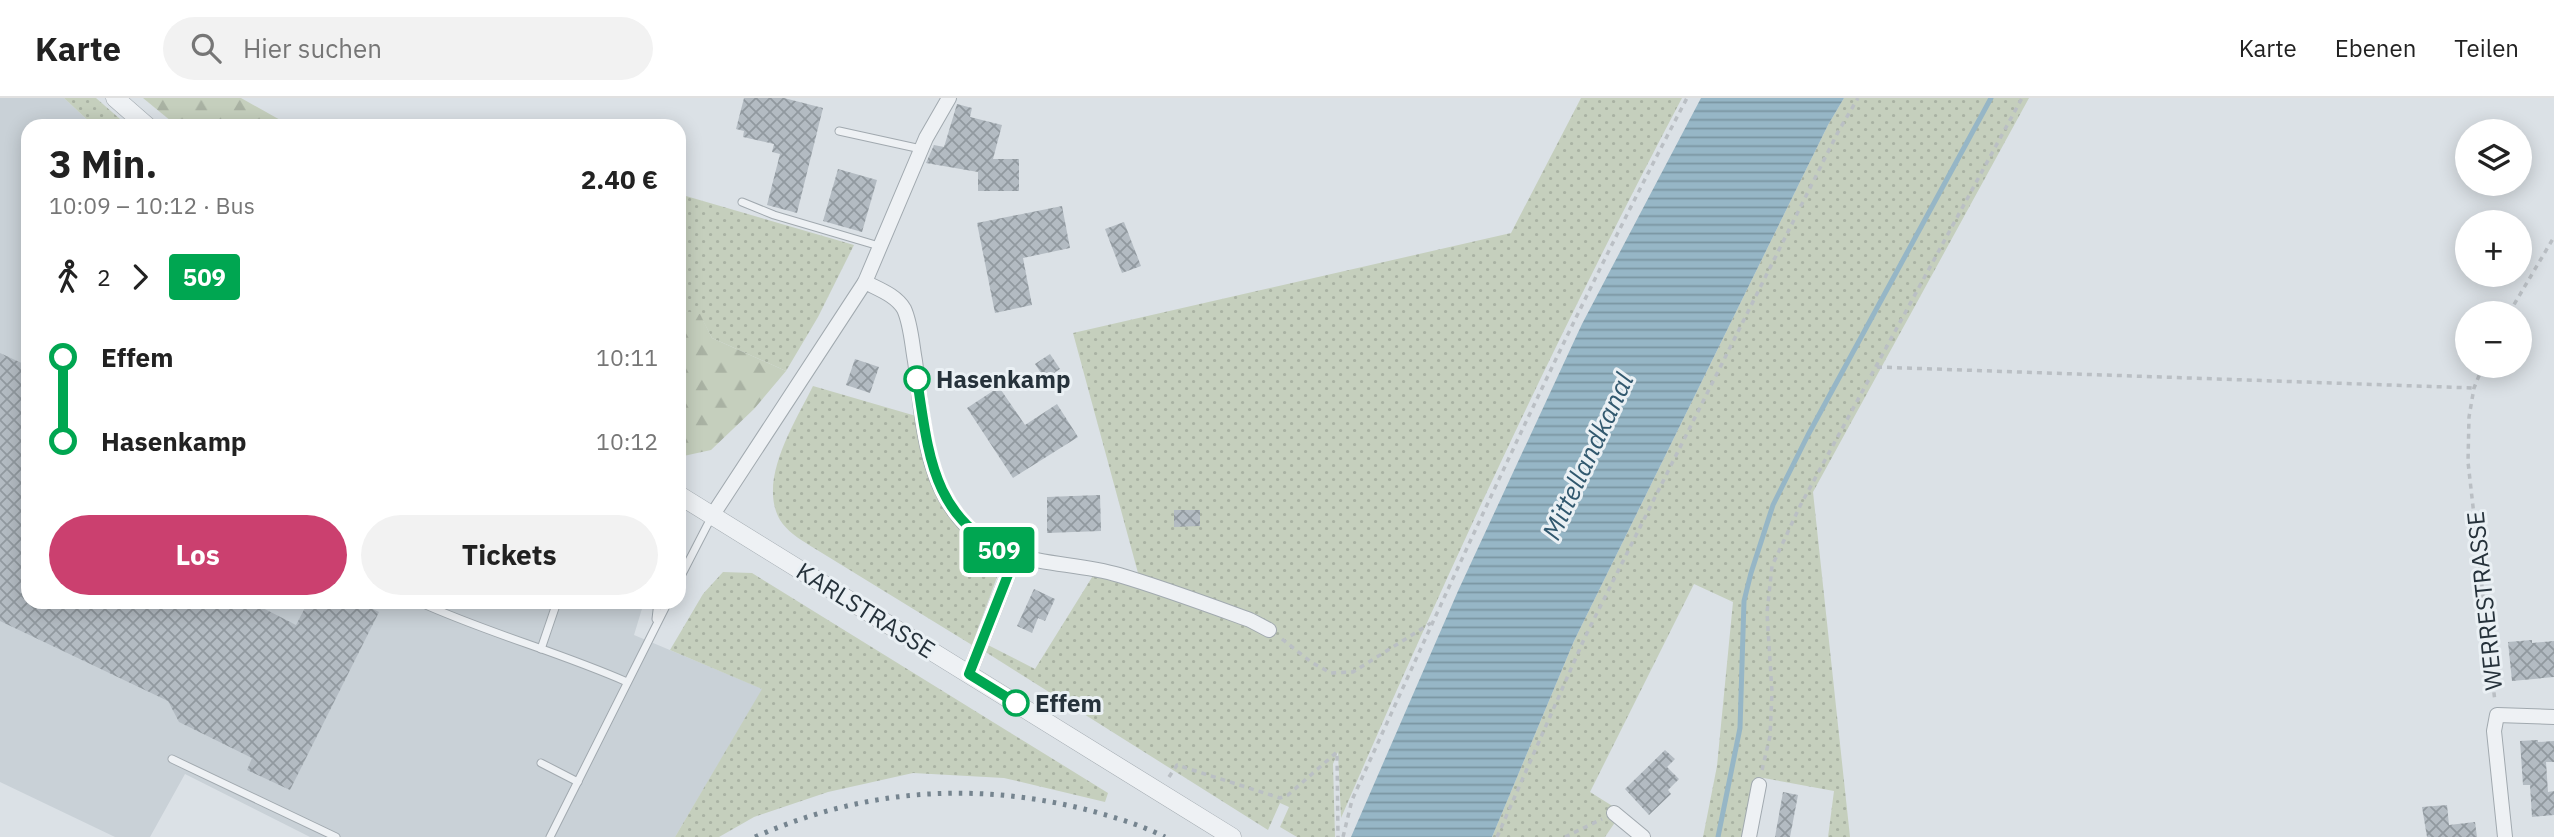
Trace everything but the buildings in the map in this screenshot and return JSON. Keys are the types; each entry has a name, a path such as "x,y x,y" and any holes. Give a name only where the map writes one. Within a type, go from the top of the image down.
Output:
{"street":[{"path":"115,98 140,119"},
{"path":"712,516 865,282 921,149 949,98"},
{"path":"865,282 890,295 903,308 914,354 926,440 934,473 950,505 968,528 992,547 1015,557 1116,574 1250,620 1269,630"},
{"name":"KARLSTRASSE","path":"686,499 1232,837"},
{"path":"969,674 1015,557"},
{"path":"2497,715 2554,717"},
{"name":"WERRESTRASSE","path":"2497,715 2494,731 2505,837"},
{"path":"1749,837 1759,785"},
{"path":"1614,813 1643,837"}],"lane":[{"path":"839,131 921,149"},
{"path":"742,202 774,215 880,246"},
{"path":"686,566 712,516"},
{"path":"436,609 589,665 626,682"},
{"path":"541,649 555,609"},
{"path":"656,625 657,609"},
{"path":"550,837 664,609"},
{"path":"172,760 336,837"},
{"path":"541,763 578,782"}],"path":[{"path":"1340,837 1352,800 1521,428 1618,229 1687,98"},
{"path":"1497,837 1585,637 1838,132 1858,98"},
{"path":"1759,785 1770,736 1772,692 1767,613 1772,566 1800,506 2022,98"},
{"path":"2517,301 2554,237"},
{"path":"1877,367 2474,388"},
{"name":"WERRESTRASSE","path":"2478,378 2469,417 2468,462 2497,715"},
{"path":"1269,630 1311,662 1331,673 1353,671 1433,622"},
{"path":"1171,773 1177,765 1280,798 1288,795 1337,752 1340,837"},
{"path":"1565,837 1614,813"}],"shaded area":[{"path":"0,98 64,98 86,119 21,119 21,609 642,609 634,635 763,689 675,837 310,837 185,774 150,837 115,837 0,782"}],"green space":[{"path":"64,98 96,98 120,119 86,119"},
{"path":"143,98 241,98 278,119 168,119"},
{"path":"1581,98 1682,98 1591,275 1504,455 1341,818 1338,752 1333,764 1335,837 1297,837 1280,827 1289,807 1280,803 1268,830 984,651 986,644 1035,669 1099,566 1138,573 1073,333 1511,233"},
{"path":"1844,98 2029,98 1813,492 1850,837 1828,837 1834,791 1758,777 1746,837 1703,837 1717,766 1733,602 1694,584 1590,792 1622,812 1605,837 1492,837 1574,641 1828,125"},
{"path":"686,196 854,245 818,317 786,371 712,338 700,315 686,312"},
{"path":"686,311 700,314 712,338 786,371 754,409 711,450 686,455"},
{"path":"813,386 916,416 928,471 1004,558 972,645 805,542 789,531 780,520 774,504 776,469 789,433"},
{"path":"723,572 752,573 1108,793 1105,802 1004,778 913,773 828,792 754,817 719,837 675,837 762,689 670,650 703,594"}],"water":[{"name":"Mittellandkanal","path":"1701,98 1844,98 1828,125 1574,641 1492,837 1351,837 1458,591 1582,324"}],"waterway":[{"path":"1718,837 1740,728 1744,601 1773,505 1808,435 1991,98"}],"railway":[{"path":"755,837 795,821 876,800 958,793 1042,800 1125,821 1165,837"}],"bus line":[{"name":"509","path":"917,379 934,473 950,505 968,528 992,547 1015,557 969,674 1016,703"}],"place":[{"name":"Hasenkamp","path":"917,379"},
{"name":"Effem","path":"1016,703"}]}
